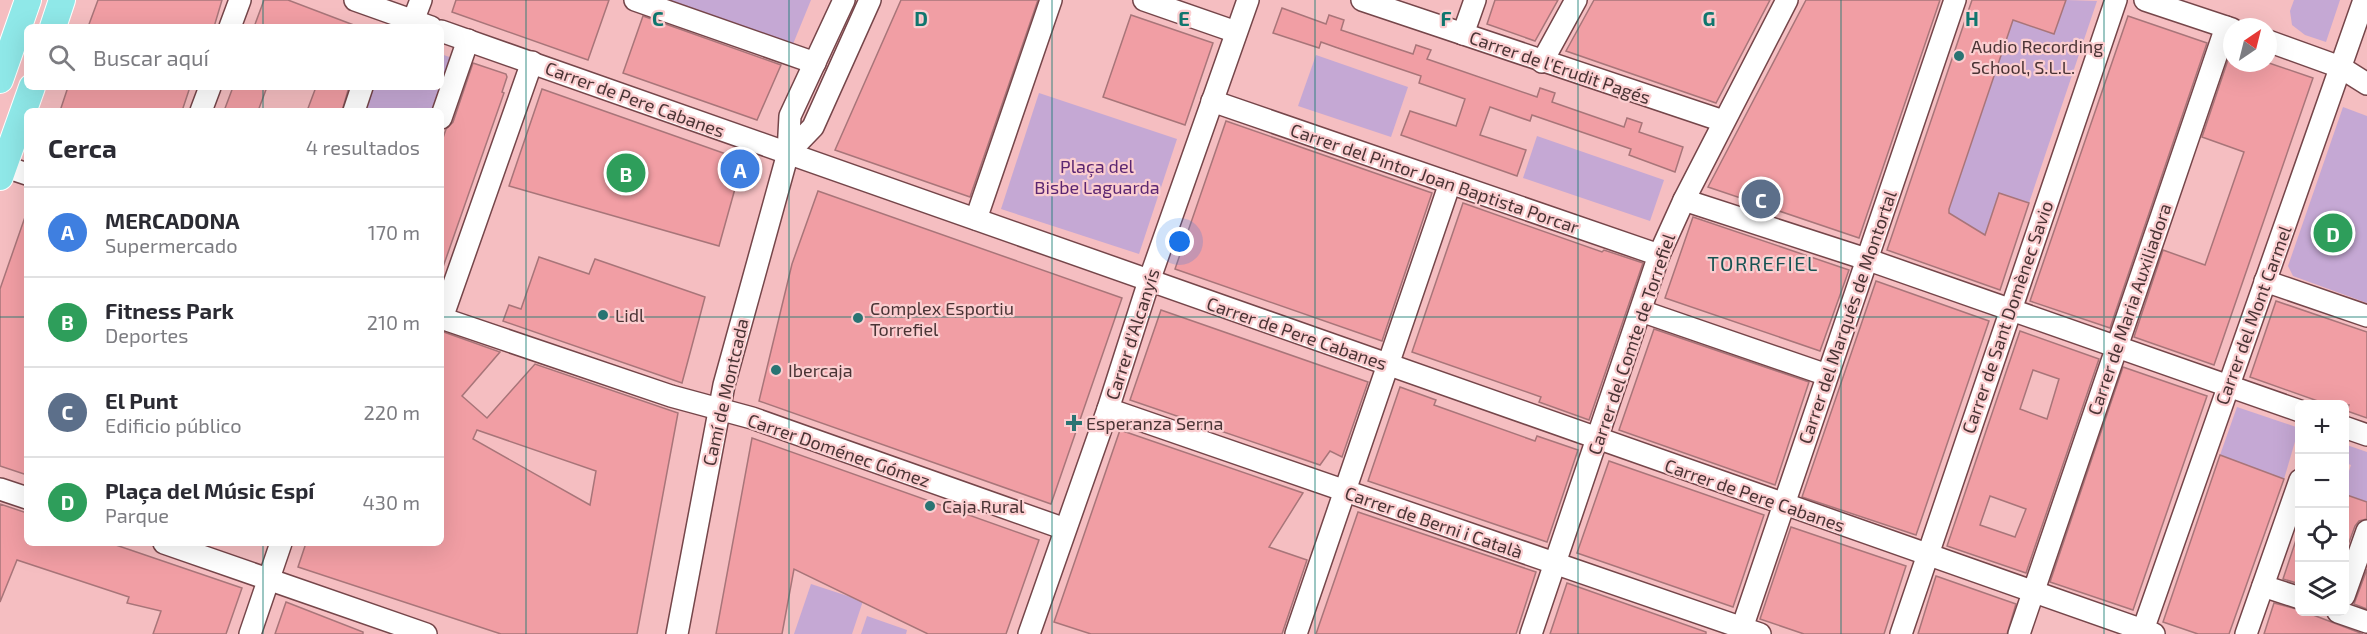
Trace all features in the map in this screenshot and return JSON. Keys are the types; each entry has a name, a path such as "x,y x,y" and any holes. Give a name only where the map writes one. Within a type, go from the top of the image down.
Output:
{"main road":[{"path":"0,80 28,0"},
{"path":"54,24 62,0"},
{"path":"26,108 31,90"},
{"path":"8,170 24,115"}],"street":[{"path":"231,24 240,0"},
{"path":"355,0 387,20 422,24 421,0"},
{"path":"635,0 815,63"},
{"name":"Camí de Montcada","path":"677,634 718,411 754,269 788,153 790,117 844,0"},
{"name":"Camí de Montcada","path":"788,153 813,126 870,0"},
{"path":"976,219 1051,0"},
{"path":"1143,0 1236,32"},
{"name":"Carrer d'Alcanyís","path":"1030,634 1108,409 1149,281 1248,0"},
{"name":"Carrer de l'Erudit Pagés","path":"1362,0 1723,122"},
{"path":"1463,34 1475,0"},
{"path":"1542,62 1576,0"},
{"name":"Carrer del Comte de Torrefiel","path":"1531,634 1659,255 1723,122 1787,0"},
{"name":"Carrer del Marqués de Montortal","path":"1748,632 1783,505 1955,0"},
{"name":"Carrer de Sant Domènec Savio","path":"1901,634 2116,0"},
{"path":"2145,0 2223,26"},
{"name":"Carrer del Mont Carmel","path":"2148,632 2228,385 2364,0"},
{"name":"Carrer de Pere Cabanes","path":"444,32 2148,632"},
{"path":"444,109 468,40"},
{"path":"2277,44 2340,67 2367,84"},
{"name":"Carrer de Maria Auxiliadora","path":"2019,634 2116,347 2223,45"},
{"path":"444,310 532,62"},
{"path":"202,108 209,90"},
{"path":"355,108 361,90"},
{"name":"Carrer del Pintor Joan Baptista Porcar","path":"1212,101 1659,255"},
{"path":"1296,634 1450,183"},
{"path":"1684,200 1866,259 2295,409"},
{"path":"2265,281 2367,316"},
{"path":"1641,311 1827,375"},
{"name":"Carrer Doménec Gómez","path":"444,319 718,411 752,418 1065,530"},
{"name":"Carrer de Berni i Català","path":"1108,409 1748,632"},
{"path":"2349,429 2367,435"},
{"path":"0,489 24,497"},
{"path":"2246,634 2295,494"},
{"path":"2349,582 2367,531"},
{"path":"173,546 426,634"},
{"path":"249,634 280,546"},
{"path":"2263,586 2295,596"},
{"path":"2349,616 2367,622"}],"green space":[{"path":"652,0 811,0 791,49"},
{"path":"2066,0 2097,1 2029,203 1999,194 1980,249 1976,230 1949,213 1950,210 1946,208 1953,198 2013,20 2054,34"},
{"path":"2294,0 2340,0 2326,42 2305,35 2292,25 2290,11"},
{"path":"444,55 452,58 444,82"},
{"path":"1316,55 1408,87 1391,137 1298,106"},
{"path":"367,90 441,90 435,108 361,108"},
{"name":"Plaça del Bisbe Laguarda","path":"1039,93 1177,139 1139,254 1001,209"},
{"path":"2343,107 2367,116 2367,303 2293,276 2288,266"},
{"path":"1537,136 1664,180 1650,221 1523,178"},
{"path":"2237,407 2295,427 2295,442 2284,479 2220,455"},
{"path":"2349,446 2367,452 2367,502 2349,495 2351,465 2349,464"},
{"path":"811,584 863,601 852,634 794,634"},
{"path":"867,616 907,630 906,634 861,634"}],"building":[{"path":"98,0 222,0 215,24 89,24"},
{"path":"264,0 288,0 351,24 255,24"},
{"path":"456,0 609,0 588,60 452,12"},
{"path":"901,0 1038,0 970,197 835,150"},
{"path":"1495,0 1558,0 1535,41 1487,24"},
{"path":"1594,0 1770,0 1716,103 1566,51"},
{"path":"1806,0 1940,0 1859,238 1708,187"},
{"path":"1972,0 2066,0 2054,34 2013,20 1949,209 1949,213 1985,235 1999,193 2029,203 2000,290 1887,250"},
{"path":"1282,8 1326,24 1329,15 1344,20 1341,30 1413,54 1416,45 1431,50 1427,59 1537,97 1540,88 1555,93 1552,102 1624,127 1627,118 1642,123 1639,132 1683,147 1675,172 1629,155 1631,149 1532,115 1530,121 1490,107 1480,135 1526,150 1517,176 1401,135 1410,111 1456,126 1465,99 1419,83 1421,76 1321,42 1319,48 1273,33"},
{"path":"1131,15 1213,43 1185,125 1103,97"},
{"path":"643,16 781,65 757,120 623,73"},
{"path":"2128,16 2207,43 2110,328 2030,301"},
{"path":"473,63 506,74 502,92 504,93 444,264 444,135 453,122"},
{"path":"2277,66 2313,78 2214,365 2134,337 2163,250 2205,265 2244,152 2202,137 2224,72 2277,72"},
{"path":"542,89 743,160 719,246 509,186"},
{"path":"67,90 189,90 183,108 61,108"},
{"path":"232,90 266,90 259,108 225,108"},
{"path":"315,90 348,90 343,108 308,108"},
{"path":"1226,121 1432,193 1382,341 1175,269"},
{"path":"818,191 1122,298 1051,504 759,401 792,264"},
{"path":"1463,203 1602,252 1604,250 1643,263 1589,420 1539,402 1541,397 1412,352"},
{"path":"1693,217 1849,270 1820,351 1665,298"},
{"path":"24,220 24,474 0,466 0,289"},
{"name":"Lidl","path":"539,257 589,274 595,259 705,297 682,383 503,321 509,305 521,309"},
{"path":"1876,281 1989,321 1916,535 1802,497"},
{"path":"2276,301 2367,332 2367,418 2349,412 2349,400 2315,400 2250,377"},
{"path":"1161,310 1368,382 1342,457 1330,451 1320,465 1130,400"},
{"path":"1654,329 1809,382 1775,485 1619,430"},
{"path":"2020,331 2099,359 2026,573 1947,546","holes":["2033,370 2059,379 2047,419 2020,409","1990,496 2026,509 2015,537 1980,525"]},
{"path":"444,332 500,352 462,396 487,418 535,364 678,413 637,634 501,634 298,567 305,546 444,546","holes":["477,430 596,471 590,505 473,439"]},
{"path":"2123,367 2207,396 2133,610 2050,582"},
{"path":"1400,387 1436,400 1434,405 1535,441 1537,436 1578,450 1547,542 1368,481"},
{"path":"1120,430 1303,493 1269,547 1307,560 1282,634 1091,634 1054,622"},
{"path":"752,438 1039,540 1006,634 928,634 794,569 782,634 716,634"},
{"path":"2220,455 2284,479 2229,634 2198,634 2163,622"},
{"path":"1609,461 1764,515 1733,607 1577,553"},
{"path":"2349,496 2367,502 2367,519 2359,521 2349,542"},
{"path":"0,504 24,512 24,546 119,546 242,588 226,634 153,634 161,611 127,603 129,597 17,560 0,602"},
{"path":"1358,512 1536,572 1516,634 1316,634"},
{"path":"1791,527 1906,566 1884,634 1804,634 1760,619"},
{"path":"2295,543 2295,583 2283,579"},
{"path":"2367,569 2367,609 2354,604"},
{"path":"1936,576 2016,604 2007,634 1918,634"},
{"path":"1567,583 1706,632 1706,634 1550,634"},
{"path":"286,602 363,632 363,634 275,634"},
{"path":"2274,603 2295,609 2295,616 2316,616 2363,634 2264,634"}],"place":[{"name":"Audio Recording School, S.L.L.","path":"1959,56"},
{"name":"MERCADONA","path":"740,169"},
{"name":"Fitness Park","path":"626,173"},
{"name":"El Punt","path":"1761,199"},
{"name":"Plaça del Músic Espí","path":"2333,233"},
{"name":"Lidl","path":"603,315"},
{"name":"Complex Esportiu Torrefiel","path":"858,318"},
{"name":"Ibercaja","path":"776,370"},
{"name":"Esperanza Serna","path":"1074,423"},
{"name":"Caja Rural","path":"930,506"}],"district":[{"name":"TORREFIEL","path":"1763,263"}]}
